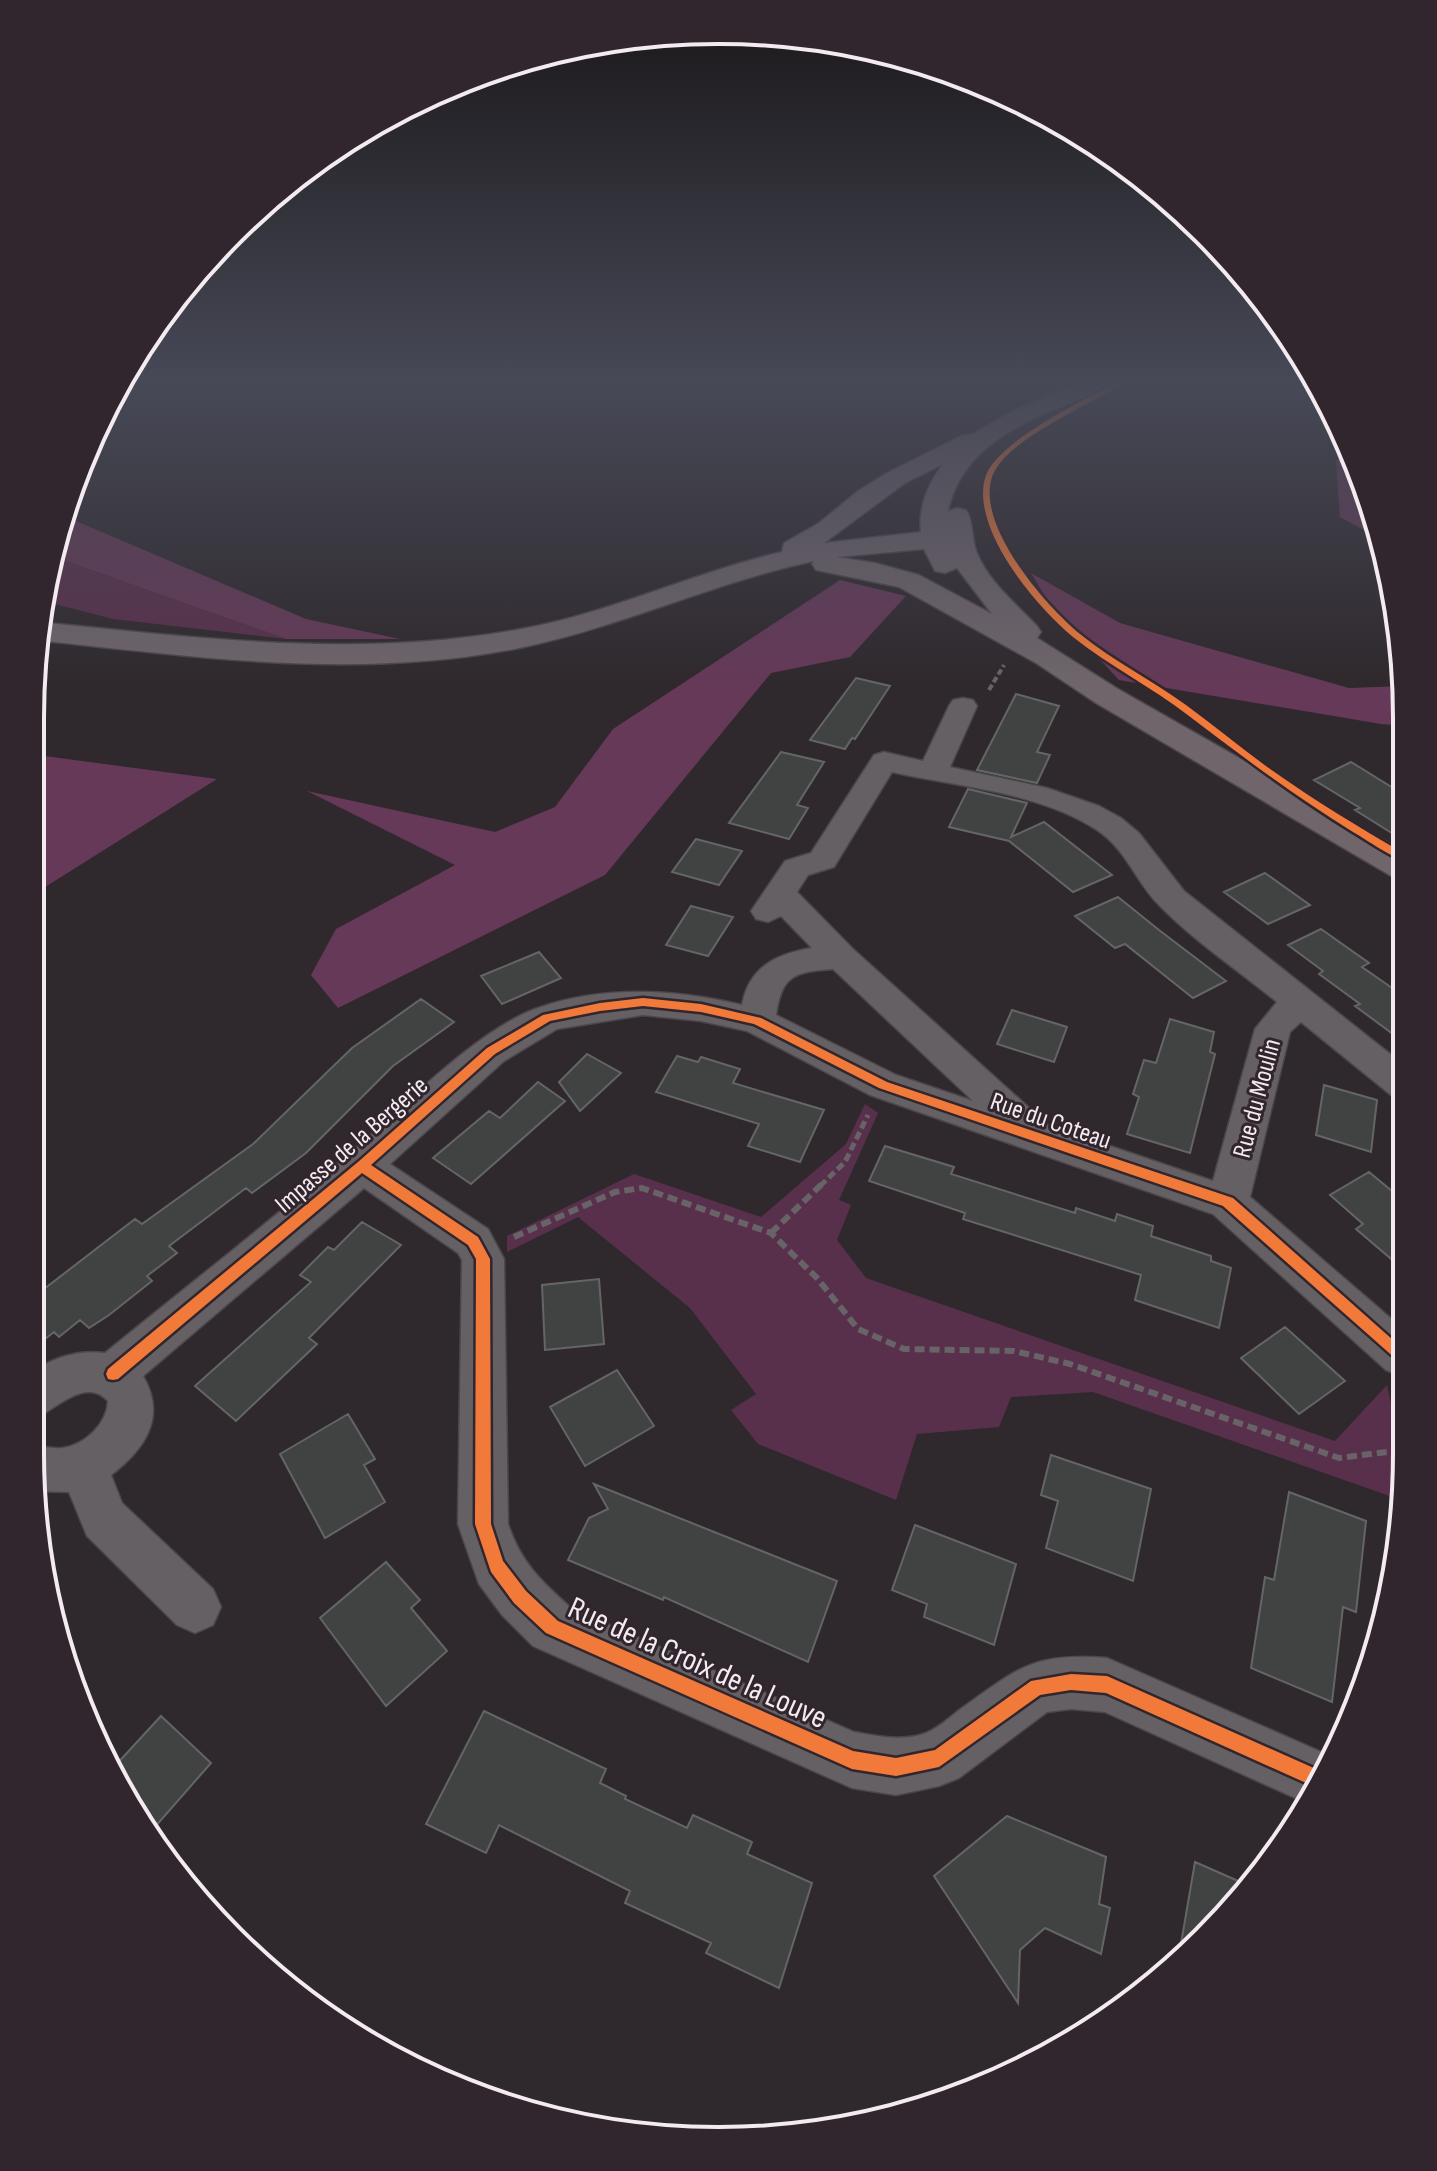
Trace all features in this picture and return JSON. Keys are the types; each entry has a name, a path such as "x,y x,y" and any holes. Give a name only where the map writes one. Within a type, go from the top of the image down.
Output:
{"main road":[{"path":"771,563 829,529 891,481"},
{"path":"944,481 934,504 946,540 1036,651"},
{"path":"946,540 956,524 962,492 969,481"},
{"path":"50,632 296,655 434,651 523,638 629,610 771,563 861,544 946,540"},
{"path":"771,563 849,566 909,581 1036,651 1107,696 1393,861"}],"street":[{"path":"963,706 933,772 1061,802 1101,817 1128,840 1153,879 1172,899 1393,1076"},
{"name":"Rue du Coteau","path":"933,772 884,761 823,860 781,891 841,957 1042,1141"},
{"path":"757,1021 764,987 783,967 812,958 841,957"},
{"name":"Rue du Coteau","path":"643,1002 701,1008 757,1021 883,1085 1228,1202 1393,1348"},
{"name":"Impasse de la Bergerie","path":"113,1374 362,1166 502,1044 547,1018 643,1002"},
{"name":"Rue du Moulin","path":"1228,1202 1273,1029 1284,1015 1301,1005"},
{"path":"362,1166 473,1241"},
{"name":"Rue de la Croix de la Louve","path":"473,1241 483,1259 483,1524 497,1566 520,1597 552,1627 852,1760 896,1767 939,1758 1037,1687 1071,1682 1107,1685 1310,1776"},
{"path":"44,1388 72,1373 94,1369 113,1374 128,1387 133,1406 126,1429 109,1451 83,1466 64,1472 44,1471"},
{"path":"83,1466 104,1519 195,1607"}],"path":[{"path":"963,706 981,703 1006,662 1036,651"},
{"path":"771,1233 845,1162 883,1085"},
{"path":"473,1241 531,1233 613,1193 636,1187 771,1233 817,1278 858,1329 904,1349 1014,1351 1070,1364 1339,1458 1393,1451"}],"shaded area":[{"path":"1337,481 1350,481 1366,531 1340,517"},
{"path":"74,520 306,619 400,639 286,639 63,560"},
{"path":"63,560 286,639 113,619 55,604"},
{"path":"1031,573 1120,623 1349,688 1392,686 1393,725 1119,680 1052,608"},
{"path":"840,580 906,596 850,657 771,673 605,875 338,1008 311,975 336,929 455,865 307,791 495,832 555,807 613,729"},
{"path":"44,756 217,779 44,888"},
{"path":"865,1104 878,1113 839,1200 851,1205 837,1240 866,1278 1335,1441 1387,1385 1393,1413 1392,1497 1093,1392 1011,1397 999,1427 917,1434 896,1500 758,1444 731,1410 756,1394 690,1308 578,1217 507,1252 507,1236 634,1174 761,1217 846,1144"}],"building":[{"path":"856,678 890,686 855,739 852,738 845,749 810,740"},
{"path":"1016,694 1059,706 1037,752 1050,755 1037,783 977,770"},
{"path":"781,752 824,762 797,805 808,808 789,839 729,823"},
{"path":"1351,762 1393,788 1393,834 1355,810 1360,808 1314,780"},
{"path":"968,789 1027,803 1011,837 1044,822 1112,875 1073,892 1009,841 949,827"},
{"path":"696,839 742,851 719,885 672,872"},
{"path":"1265,873 1310,905 1268,924 1224,892"},
{"path":"1118,897 1226,981 1193,998 1125,944 1115,948 1075,916"},
{"path":"691,906 733,917 708,956 666,945"},
{"path":"1321,929 1369,963 1362,967 1393,989 1393,1034 1355,1006 1360,1004 1319,974 1323,971 1288,945"},
{"path":"539,952 561,978 502,1004 481,976"},
{"path":"421,999 454,1022 393,1066 306,1153 252,1193 246,1188 169,1246 177,1253 147,1276 152,1281 109,1315 89,1328 80,1320 59,1337 54,1332 44,1340 44,1289 135,1219 142,1224 253,1144 352,1048"},
{"path":"1012,1010 1067,1027 1054,1062 997,1044"},
{"path":"1170,1019 1214,1032 1210,1052 1215,1054 1190,1153 1127,1134 1139,1097 1133,1094 1144,1060 1156,1063"},
{"path":"587,1054 621,1073 580,1111 559,1082"},
{"path":"677,1056 698,1062 701,1057 740,1069 733,1083 824,1110 800,1162 748,1146 759,1124 656,1092"},
{"path":"538,1082 565,1101 471,1184 433,1158 489,1111 500,1118"},
{"path":"1324,1085 1377,1100 1371,1152 1316,1135"},
{"path":"885,1146 954,1167 951,1174 1075,1213 1076,1208 1115,1221 1117,1214 1153,1226 1151,1236 1211,1256 1211,1261 1231,1268 1219,1328 1135,1300 1141,1275 963,1219 965,1213 869,1181"},
{"path":"1369,1172 1393,1192 1393,1260 1356,1229 1363,1224 1330,1195"},
{"path":"362,1222 401,1245 309,1338 317,1344 236,1421 195,1386 311,1282 300,1275 328,1247 334,1250"},
{"path":"599,1279 604,1344 545,1350 542,1285"},
{"path":"1285,1327 1345,1381 1299,1414 1241,1358"},
{"path":"617,1370 654,1426 585,1466 550,1407"},
{"path":"348,1414 375,1459 364,1465 385,1502 325,1538 280,1454"},
{"path":"1051,1455 1151,1489 1133,1581 1046,1548 1058,1501 1041,1495"},
{"path":"594,1484 837,1581 808,1662 664,1597 663,1600 568,1560 589,1518 608,1509"},
{"path":"1289,1492 1366,1521 1356,1612 1343,1607 1332,1702 1251,1668 1265,1577 1274,1580"},
{"path":"915,1525 1016,1564 994,1645 924,1617 927,1604 892,1590"},
{"path":"386,1562 420,1600 411,1608 447,1651 386,1706 320,1618"},
{"path":"484,1711 606,1769 600,1783 626,1796 625,1799 687,1828 693,1815 752,1842 747,1854 812,1883 779,1988 706,1953 711,1943 625,1903 630,1891 499,1825 486,1853 426,1824"},
{"path":"161,1716 211,1763 157,1825 119,1761"},
{"path":"1007,1816 1106,1857 1099,1904 1110,1908 1101,1954 1045,1928 1020,1950 1018,2003 934,1876"},
{"path":"1195,1862 1239,1881 1226,1897 1181,1942"}],"cycle path":[{"path":"988,481 986,495 998,536 1023,578 1066,626 1181,705 1290,787 1393,851"},
{"path":"113,1374 362,1166 491,1051 547,1018 643,1002 701,1008 757,1021 883,1085 1228,1202 1393,1348"},
{"path":"362,1166 473,1241 483,1259 483,1524 497,1566 520,1597 552,1627 852,1760 896,1767 939,1758 1037,1687 1071,1682 1107,1685 1310,1776"}]}
